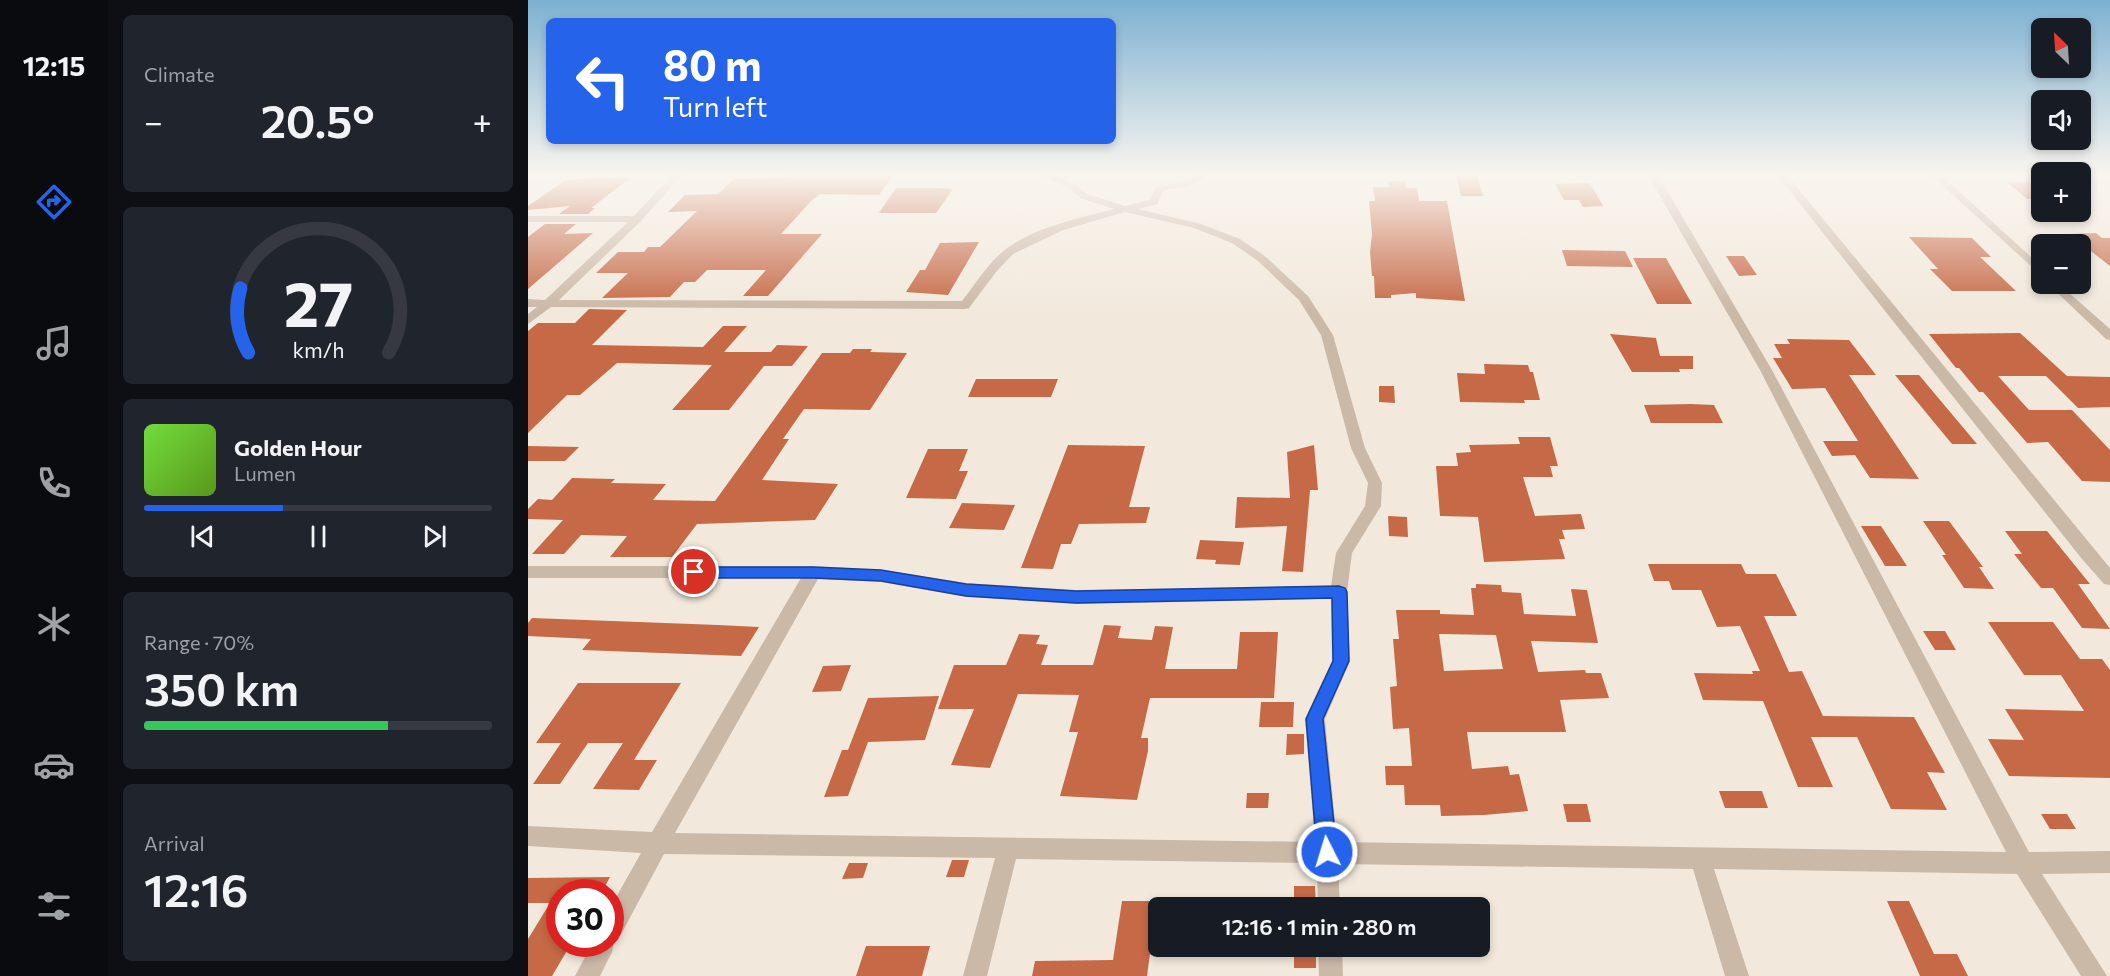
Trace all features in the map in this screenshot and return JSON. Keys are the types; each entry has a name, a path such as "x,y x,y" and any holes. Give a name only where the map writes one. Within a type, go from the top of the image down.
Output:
{"street":[{"path":"528,320 634,221"},
{"path":"528,303 965,305 1007,254 1051,232 1088,221"},
{"path":"1174,221 1197,226 1236,242 1262,259 1304,298 1327,335 1358,448 1375,483 1373,506 1344,553 1339,592 1341,661 1315,719 1327,852 1329,897"},
{"path":"1679,221 1766,370 2023,863 2095,976"},
{"path":"1819,221 2088,555 2110,579"},
{"path":"1985,221 2031,263"},
{"path":"2064,294 2110,336"},
{"path":"528,572 813,572 881,576 966,590 1076,597 1339,592"},
{"path":"624,906 813,572"},
{"path":"528,836 658,843 2023,863 2110,862"},
{"path":"975,976 1008,848"},
{"path":"1700,858 1737,976"},
{"path":"587,976 597,957"},
{"path":"1330,957 1331,976"}],"building":[{"path":"687,221 793,221 781,234 822,234 768,296 743,296 766,270 707,270 695,282 684,282 670,297 602,298 628,273 596,273 618,252 644,252 648,247 660,247"},
{"path":"1371,221 1451,221 1465,301 1416,298 1416,293 1391,295 1391,298 1375,298 1370,252"},
{"path":"545,224 576,224 564,234 593,233 528,289 528,237"},
{"path":"2096,233 2102,238 2110,238 2110,266 2091,251 2091,234 2069,234"},
{"path":"1909,237 1972,238 1991,257 1980,257 2016,291 1952,291 1930,269 1938,269"},
{"path":"979,242 948,295 906,292 920,270 925,270 940,243"},
{"path":"1562,250 1625,251 1633,267 1567,266"},
{"path":"1726,256 1744,256 1757,275 1739,276"},
{"path":"1633,258 1666,258 1692,304 1657,304"},
{"path":"589,309 627,310 592,345 703,347 723,326 747,326 724,352 771,352 777,345 808,346 792,366 764,366 729,410 672,410 712,365 617,363 580,395 567,395 528,433 528,331 538,323 575,323"},
{"path":"2020,333 2067,376 2110,377 2110,407 2078,408 2046,376 1998,376 2029,410 2072,410 2110,450 2110,482 2082,481 2048,442 2027,443 1983,392 1979,392 1959,368 1956,368 1929,334"},
{"path":"1610,334 1656,338 1660,356 1693,356 1693,369 1679,369 1680,372 1632,372"},
{"path":"1787,339 1849,340 1876,375 1849,375 1919,479 1870,478 1855,455 1832,456 1823,441 1858,441 1825,388 1792,389 1773,358 1782,358 1774,344 1790,344"},
{"path":"853,349 907,353 870,410 804,409 783,439 789,439 762,480 838,484 815,520 697,524 672,557 610,557 627,536 581,535 564,554 532,554 563,520 528,519 528,509 538,499 552,500 572,478 615,479 611,483 666,484 653,500 715,501 822,353 850,353"},
{"path":"1484,364 1528,365 1530,372 1533,372 1540,400 1524,400 1525,403 1460,402 1457,373 1485,374"},
{"path":"1895,375 1919,375 1977,444 1952,444"},
{"path":"976,379 1058,379 1051,397 968,397"},
{"path":"1379,386 1394,386 1395,403 1379,402"},
{"path":"1644,405 1714,405 1723,423 1651,423"},
{"path":"1518,437 1550,437 1558,466 1550,466 1553,477 1523,477 1535,516 1581,514 1585,529 1562,530 1565,539 1559,539 1565,559 1484,562 1478,517 1440,516 1436,466 1458,466 1456,453 1471,452 1469,445 1520,444"},
{"path":"1068,445 1145,446 1129,507 1150,507 1146,523 1079,524 1071,544 1061,544 1053,569 1021,568"},
{"path":"1314,445 1318,490 1310,490 1303,572 1282,571 1287,526 1235,528 1237,497 1290,498 1287,452"},
{"path":"528,446 579,447 565,461 528,461"},
{"path":"928,449 968,449 959,471 968,471 956,499 906,498"},
{"path":"962,503 1015,505 1004,530 949,528"},
{"path":"1388,516 1407,517 1408,537 1389,536"},
{"path":"1923,521 1949,521 1983,567 1979,567 1994,589 1964,588 1942,555 1946,555"},
{"path":"1861,526 1881,526 1907,566 1885,566"},
{"path":"2005,531 2047,531 2090,584 2078,584 2110,629 2082,628 2053,588 2041,588 2014,554 2022,554"},
{"path":"1200,540 1244,542 1240,565 1215,564 1216,560 1196,559"},
{"path":"1648,564 1741,564 1746,574 1776,574 1797,616 1764,616 1789,672 1802,671 1823,716 1914,717 1945,773 1927,772 1947,810 1891,809 1857,737 1811,737 1833,787 1798,787 1763,701 1703,700 1694,673 1753,674 1752,671 1760,671 1740,626 1717,627 1701,590 1672,590 1669,581 1654,581"},
{"path":"1476,584 1501,585 1502,592 1521,593 1524,614 1576,616 1571,589 1587,590 1598,643 1531,641 1538,672 1585,670 1586,673 1601,673 1609,698 1560,700 1566,732 1467,732 1472,769 1508,766 1510,775 1519,774 1528,811 1441,816 1440,805 1405,805 1404,785 1386,785 1385,766 1412,766 1409,728 1393,729 1390,687 1397,686 1393,639 1399,639 1396,610 1440,610 1440,614 1474,615 1471,588 1476,588","holes":["1439,634 1496,635 1503,669 1444,671"]},
{"path":"532,618 759,627 741,656 582,650 591,639 528,636 528,623"},
{"path":"1988,622 2053,622 2080,659 2102,659 2110,670 2110,778 2009,776 1988,739 2024,740 2005,709 2084,711 2061,675 2024,675"},
{"path":"1104,625 1121,626 1118,638 1152,640 1155,626 1173,627 1165,669 1237,669 1240,632 1278,632 1274,698 1150,698 1141,738 1148,738 1148,751 1137,800 1060,796 1078,732 1069,732 1079,695 1018,694 990,768 951,765 974,709 938,709 954,665 1006,665 1019,634 1040,635 1036,644 1048,645 1041,665 1093,665"},
{"path":"1923,631 1945,631 1956,650 1935,650"},
{"path":"851,665 841,691 812,692 823,666"},
{"path":"578,683 681,683 634,760 657,760 639,790 593,789 623,743 588,743 560,784 533,784 561,743 536,743"},
{"path":"939,696 925,740 868,742 848,796 824,797 842,750 848,750 868,698"},
{"path":"1261,702 1294,702 1293,727 1259,727"},
{"path":"1287,734 1304,734 1304,754 1286,755"},
{"path":"1719,791 1762,791 1768,808 1725,808"},
{"path":"1247,793 1269,793 1268,808 1246,808"},
{"path":"1563,804 1587,804 1591,822 1567,822"},
{"path":"2041,814 2067,814 2076,829 2050,829"},
{"path":"952,860 969,860 964,877 946,877"},
{"path":"849,863 868,863 863,878 842,879"},
{"path":"610,877 609,879 546,879 546,903 528,903 528,878"},
{"path":"1294,886 1315,886 1316,897 1294,897"},
{"path":"1122,901 1148,901 1150,957 1147,976 1032,976 1035,961 1113,960"},
{"path":"1887,901 1909,901 1934,954 1957,954 1968,976 1920,976"},
{"path":"546,910 546,957 563,957 552,976 528,976 528,939"},
{"path":"866,946 930,946 922,976 856,976"},
{"path":"1294,957 1316,957 1316,968 1294,968"}],"route":[{"path":"694,572 813,572 881,576 966,590 1076,597 1339,592 1341,661 1315,719 1327,852"}]}
